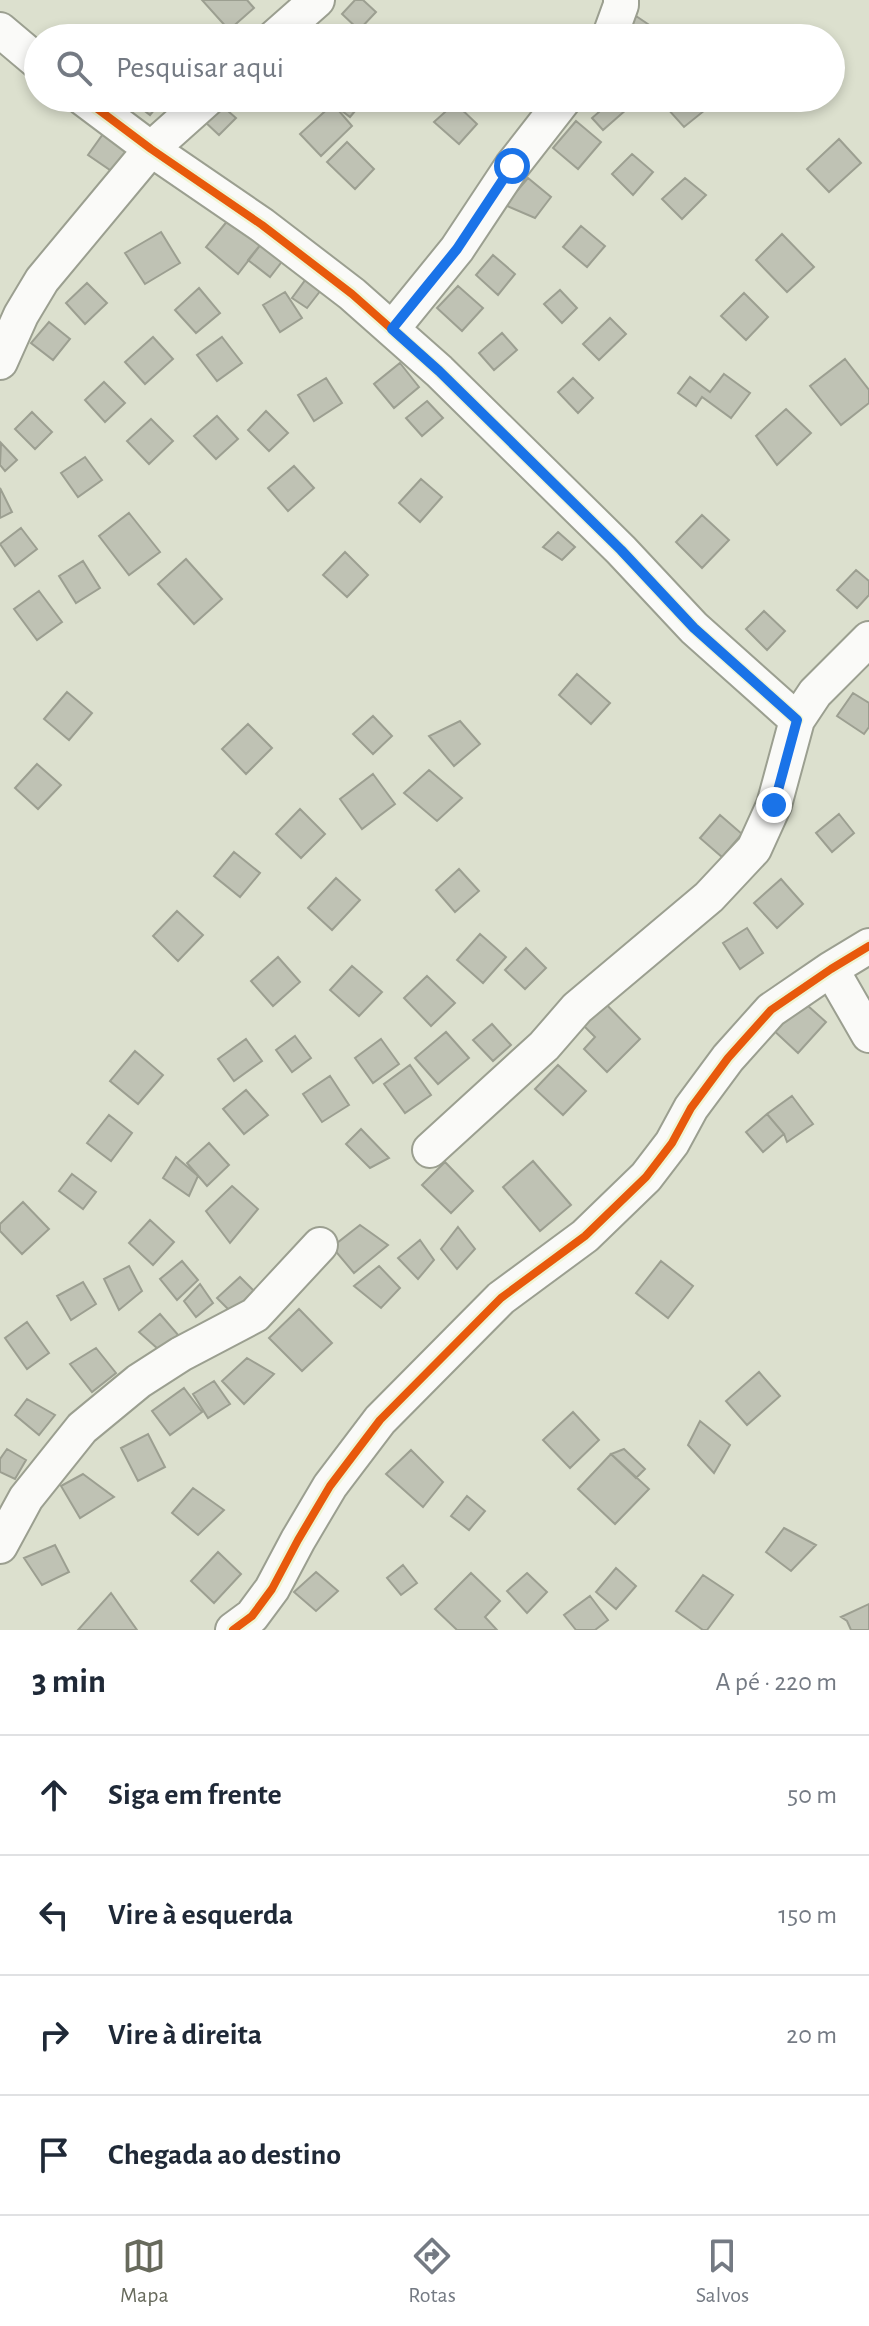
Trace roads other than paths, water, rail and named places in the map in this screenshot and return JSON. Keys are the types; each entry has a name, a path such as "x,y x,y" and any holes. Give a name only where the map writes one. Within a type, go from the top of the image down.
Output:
{"street":[{"path":"290,24 317,0"},
{"path":"614,24 621,0"},
{"path":"0,30 24,50"},
{"path":"102,112 262,225 352,294 439,371 621,550 694,628 797,720"},
{"path":"0,362 21,315 42,280 151,149 192,112"},
{"path":"392,329 457,249 512,166 554,112"},
{"path":"430,1150 544,1046 577,1008 709,897 754,849 774,805 797,720 815,693 869,639"},
{"path":"233,1630 252,1616 272,1589 330,1486 380,1420 501,1298 585,1236 646,1177 672,1143 691,1108 736,1048 771,1010 869,946"},
{"path":"831,969 869,1035"},
{"path":"0,1546 26,1498 82,1428 139,1381 181,1354 255,1315 320,1245"}]}
